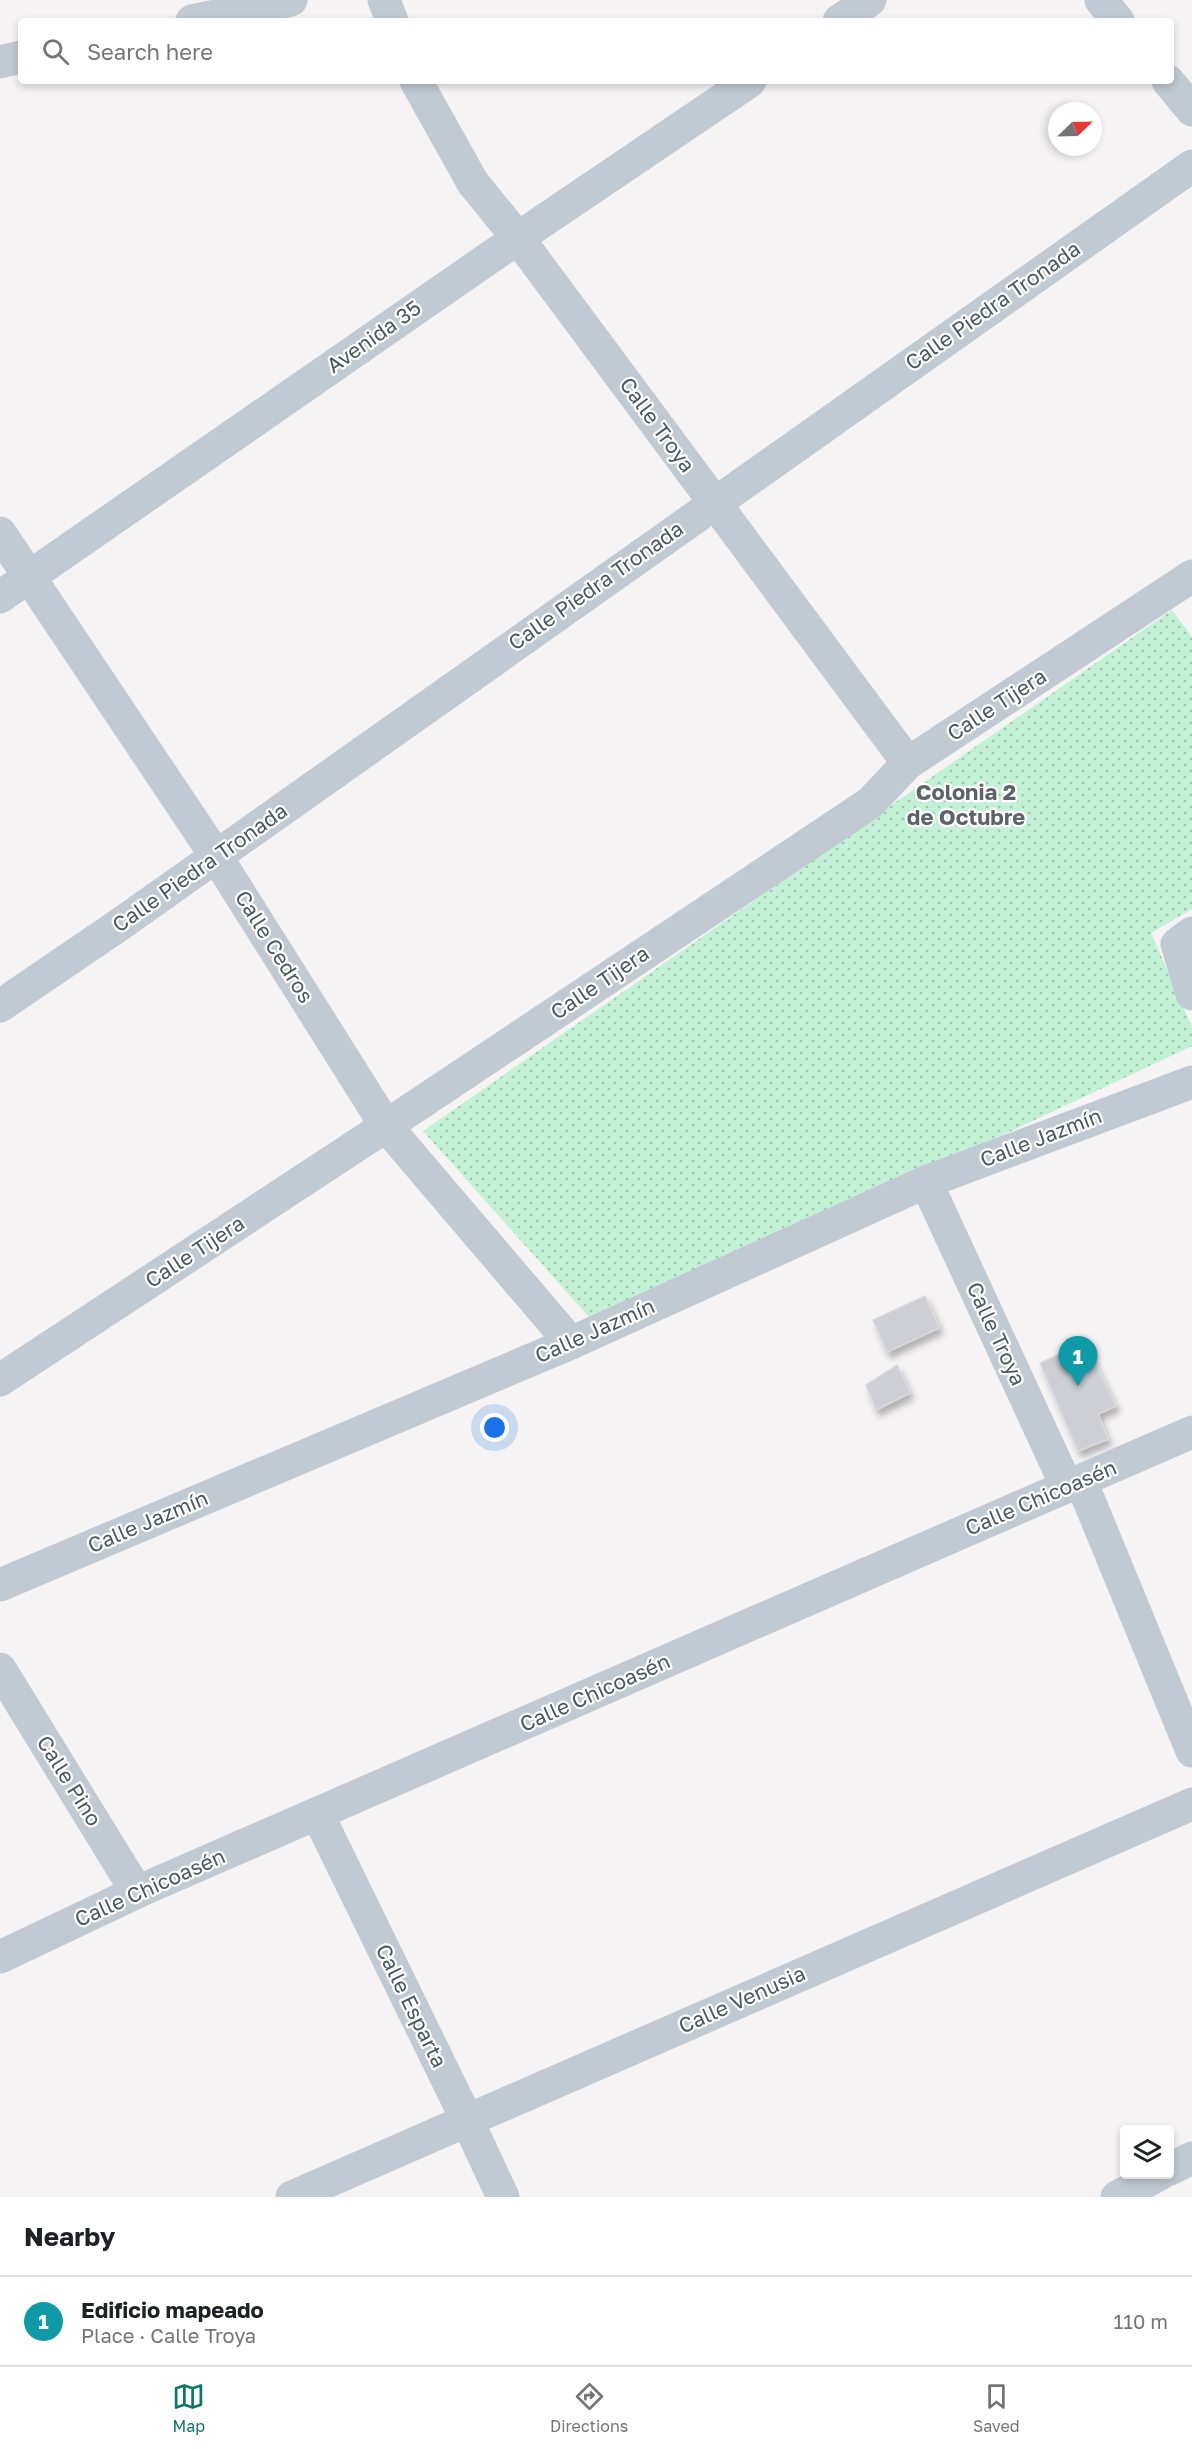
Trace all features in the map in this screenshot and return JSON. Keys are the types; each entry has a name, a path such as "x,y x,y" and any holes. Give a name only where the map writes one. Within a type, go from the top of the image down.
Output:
{"street":[{"path":"206,18 291,0"},
{"path":"384,0 391,18"},
{"path":"843,18 870,0"},
{"path":"1101,0 1116,18"},
{"path":"0,62 18,58"},
{"name":"Calle Troya","path":"418,84 473,183 518,238 908,763"},
{"name":"Avenida 35","path":"0,597 518,238 746,84"},
{"path":"1170,84 1192,110"},
{"name":"Calle Piedra Tronada","path":"0,1006 216,856 1192,166"},
{"name":"Calle Cedros","path":"0,533 216,856 387,1126 571,1343"},
{"name":"Calle Tijera","path":"0,1380 387,1126 870,803 908,763 1192,576"},
{"path":"1192,933 1177,944 1192,993"},
{"name":"Calle Jazmín","path":"0,1585 571,1343 926,1182 1192,1082"},
{"name":"Calle Troya","path":"926,1182 1074,1484 1192,1750"},
{"name":"Calle Chicoasén","path":"0,1957 137,1892 1192,1432"},
{"name":"Calle Pino","path":"0,1669 137,1892"},
{"name":"Calle Venusia","path":"292,2197 1192,1804"},
{"name":"Calle Esparta","path":"318,1815 503,2197"},
{"path":"1174,2167 1192,2158"},
{"path":"1117,2197 1152,2179"}],"green space":[{"path":"1172,610 1192,637 1192,909 1151,933 1192,1027 1192,1046 597,1326 423,1131"}],"building":[{"path":"925,1296 939,1328 887,1352 873,1320"},
{"path":"1069,1350 1077,1365 1092,1357 1116,1406 1098,1414 1108,1439 1078,1451 1040,1363"},
{"path":"897,1365 910,1393 876,1410 866,1385"}],"place":[{"name":"Edificio mapeado","path":"1078,1386"}],"district":[{"name":"Colonia 2 de Octubre","path":"966,804"}]}
